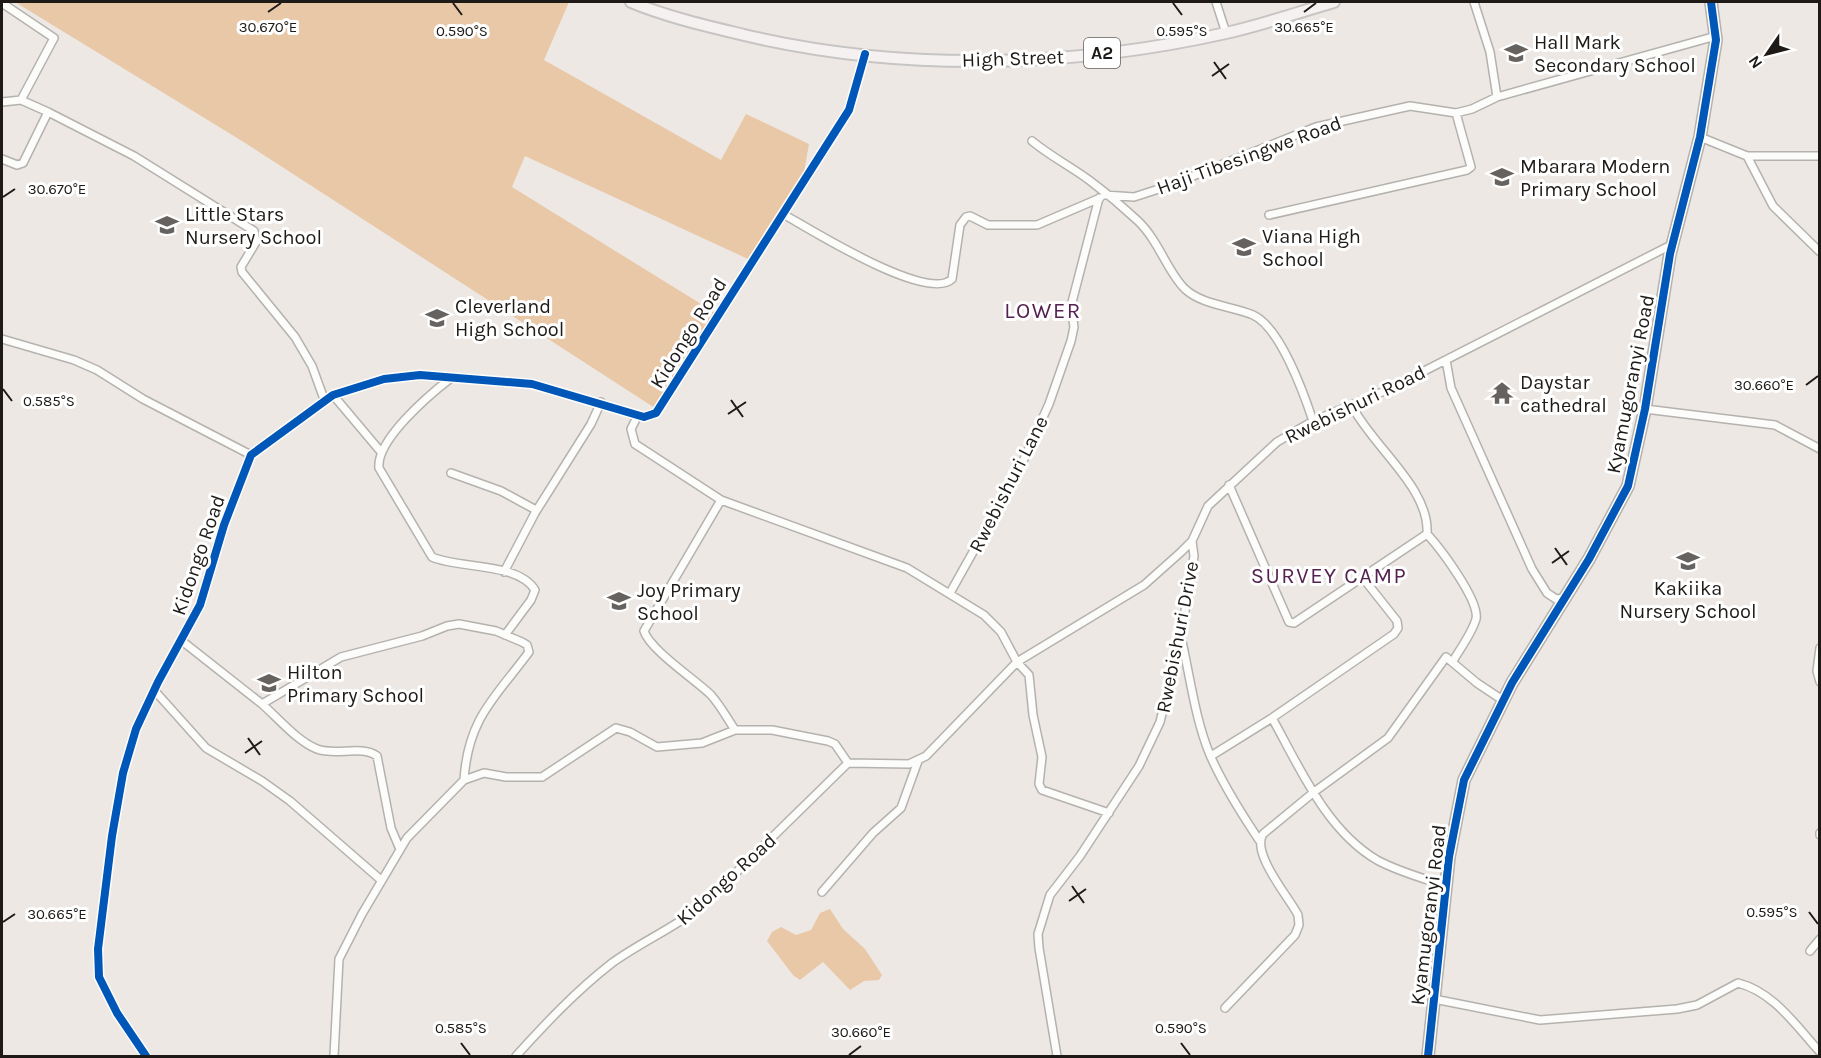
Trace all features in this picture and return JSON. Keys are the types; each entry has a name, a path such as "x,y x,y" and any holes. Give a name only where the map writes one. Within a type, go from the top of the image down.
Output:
{"main road":[{"name":"A2","path":"632,2 705,25 779,43 865,54"},
{"name":"High Street","path":"865,54 917,60 1024,59 1096,54 1226,33 1334,2"}],"street":[{"path":"1216,2 1226,33"},
{"path":"1474,2 1490,52 1497,97"},
{"name":"Kyamugoranyi Road","path":"1428,1056 1446,886 1464,780 1504,700 1606,530 1628,486 1645,409 1672,244 1700,137 1716,36 1711,2"},
{"path":"2,3 54,38 21,100"},
{"path":"1269,215 1467,170 1471,167 1456,113 1472,109 1497,97 1716,36"},
{"name":"Kidongo Road","path":"638,415 645,417 659,411 849,110 865,54"},
{"path":"2,102 21,100 134,156 254,231 256,243 241,267 242,272 295,337 312,366 324,399"},
{"name":"Haji Tibesingwe Road","path":"1102,197 1134,197 1316,127 1396,107 1425,107 1456,113"},
{"path":"2,159 17,165 23,163 48,112"},
{"path":"1700,137 1747,156 1820,156"},
{"path":"1032,141 1046,153 1089,180 1102,197 1138,222 1158,245 1183,288 1192,295 1256,316 1269,329 1298,378 1313,421"},
{"path":"1747,156 1773,206 1820,252"},
{"path":"783,214 900,277 945,284 952,279 960,225 966,217 970,216 988,225 1037,225 1102,197"},
{"name":"Rwebishuri Lane","path":"950,592 1019,470 1049,404 1071,341 1074,327 1071,306 1102,197"},
{"name":"Rwebishuri Road","path":"918,761 926,756 1017,662 1144,585 1192,541 1208,506 1277,442 1313,421 1352,406 1446,360 1672,244"},
{"path":"2,339 65,357 97,370 142,399 251,455 324,399 384,379 420,375 532,384 601,402 638,415 631,429 635,444 721,500 887,560 950,592 984,615 1001,632 1017,662 1029,675 1033,715 1042,757 1039,784 1042,790 1109,813"},
{"path":"1446,360 1451,388 1532,569 1547,593 1556,599 1565,598"},
{"path":"451,378 416,406 381,452 379,468 432,557 504,572 529,581 535,590 531,600 505,634"},
{"path":"333,395 381,452"},
{"path":"504,572 536,510 591,424 601,402"},
{"path":"1352,406 1372,440 1413,486 1428,522 1427,534 1445,556 1474,603 1476,620 1453,661"},
{"path":"1645,409 1775,425 1820,449"},
{"name":"Kidongo Road","path":"146,1056 106,995 99,977 98,949 123,774 136,729 154,690 200,605 224,525 251,455"},
{"path":"451,472 501,491 536,510"},
{"path":"1229,485 1289,622 1298,622 1427,534"},
{"path":"721,500 644,631 649,639 686,676 708,693 735,730"},
{"name":"Rwebishuri Drive","path":"1057,1056 1038,934 1050,895 1109,813 1139,766 1160,722 1181,634 1194,556 1192,541"},
{"path":"1211,756 1272,718 1394,634 1398,628 1397,621 1363,578"},
{"path":"262,704 341,657 358,651 459,624 505,634 522,642 529,652 489,702 474,725 464,780"},
{"path":"1181,634 1204,738 1211,756 1241,812 1260,840 1261,854 1298,915 1299,925 1295,935 1225,1008"},
{"path":"182,641 315,748 332,752 368,752 377,756 391,828 399,847"},
{"path":"1820,648 1817,671 1820,682"},
{"path":"1260,840 1314,792 1388,738 1446,657 1477,683 1504,700"},
{"path":"154,690 206,748 290,801 381,880"},
{"path":"1272,718 1314,792 1352,841 1376,859 1398,870 1446,886"},
{"path":"334,1056 339,959 399,847 464,780 484,773 506,777 542,777 616,729 630,732 657,747 702,743 735,730 772,730 823,739 835,744 848,763 889,766 918,761"},
{"path":"822,892 873,833 901,807 918,761"},
{"name":"Kidongo Road","path":"516,1056 565,1001 614,962 678,924 702,906 848,763"},
{"path":"1810,951 1820,939"},
{"path":"1434,999 1540,1020 1677,1009 1697,1005 1738,984 1764,994 1784,1012 1820,1052"}],"shaded area":[{"path":"15,2 569,2 544,60 721,160 746,114 809,144 804,172 748,259 525,156 512,187 714,312 658,410 242,141"},
{"path":"830,909 843,929 865,949 882,975 879,980 864,981 850,990 823,962 800,980 793,975 767,941 772,932 781,927 796,935 811,930 820,913"}],"cycle path":[{"path":"1428,1056 1449,857 1464,780 1512,683 1589,559 1628,486 1645,409 1670,254 1700,137 1716,40 1711,2"},
{"path":"146,1056 117,1013 99,977 98,949 112,836 123,773 136,729 158,682 200,605 224,525 251,455 333,395 384,379 420,375 532,384 644,417 656,413 849,110 865,54"}],"place":[{"name":"Hall Mark Secondary School","path":"1516,53"},
{"name":"Mbarara Modern Primary School","path":"1502,177"},
{"name":"Little Stars Nursery School","path":"167,225"},
{"name":"Viana High School","path":"1244,247"},
{"name":"Cleverland High School","path":"437,318"},
{"name":"Daystar cathedral","path":"1502,393"},
{"name":"Kakiika Nursery School","path":"1688,561"},
{"name":"Joy Primary School","path":"619,601"},
{"name":"Hilton Primary School","path":"269,683"}],"district":[{"name":"LOWER","path":"1043,310"},
{"name":"SURVEY CAMP","path":"1329,575"}]}
